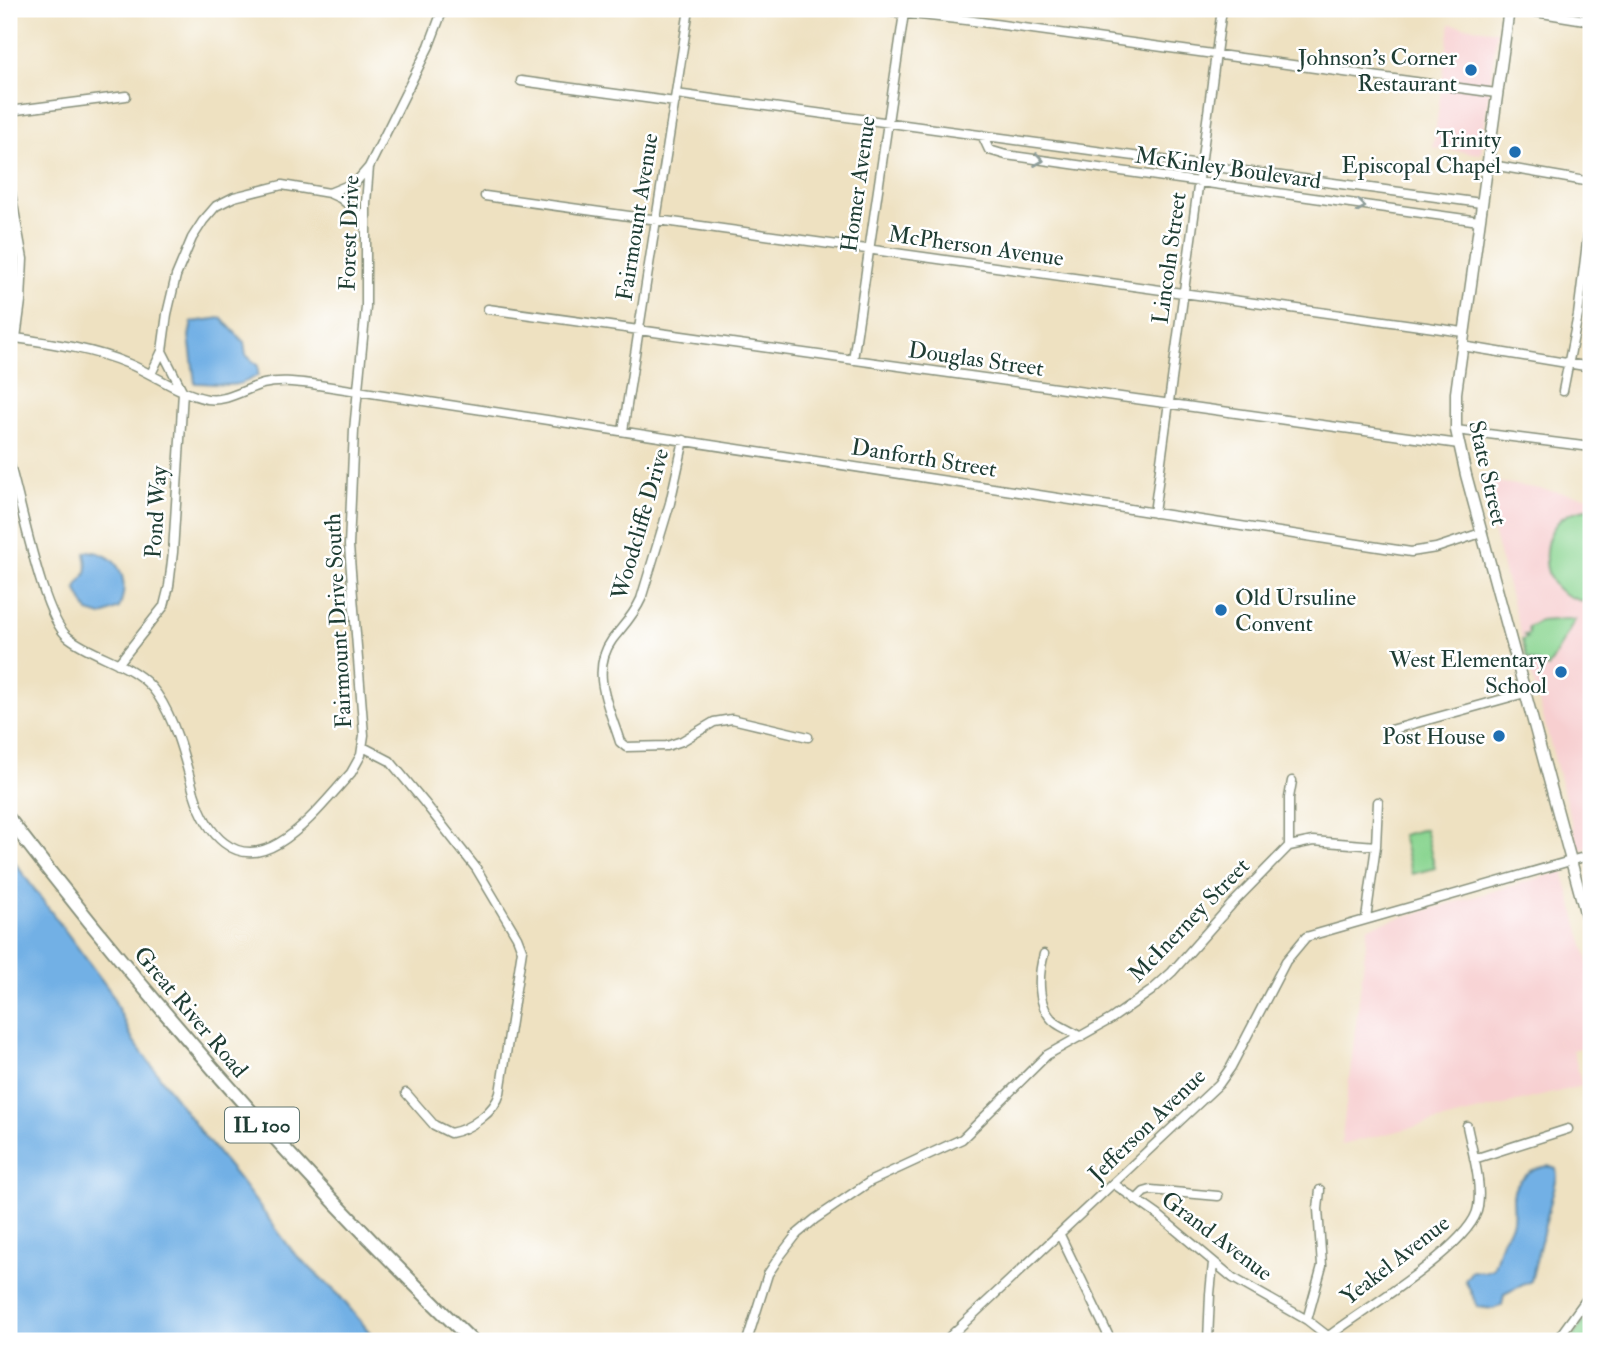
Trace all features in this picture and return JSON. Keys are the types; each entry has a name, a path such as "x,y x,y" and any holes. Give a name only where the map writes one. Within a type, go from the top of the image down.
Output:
{"main road":[{"name":"Great River Road","path":"9,819 154,1003 245,1107 350,1220 472,1341"}],"street":[{"name":"Forest Drive","path":"359,391 367,282 369,167 429,46 443,9"},
{"name":"Fairmount Avenue","path":"623,431 689,9"},
{"path":"865,9 1496,93"},
{"name":"Lincoln Street","path":"1154,513 1222,9"},
{"name":"State Street","path":"1509,9 1462,346 1455,403 1456,430 1481,533 1591,934"},
{"path":"1517,9 1591,21"},
{"name":"Homer Avenue","path":"853,360 904,13"},
{"name":"McKinley Boulevard","path":"521,81 886,122 1481,204"},
{"path":"9,111 125,96"},
{"name":"McKinley Boulevard","path":"982,135 989,150 1006,155 1479,221"},
{"path":"1486,164 1591,182"},
{"path":"329,193 356,182 369,167"},
{"path":"9,182 23,259 21,301 12,337 89,350 151,374 183,392 208,399 223,399 264,384 290,382 359,391"},
{"path":"151,374 162,351 176,276 192,238 216,206 234,197 282,185 329,193 340,198 366,219"},
{"name":"McPherson Avenue","path":"485,196 1464,332"},
{"path":"1422,214 1424,196"},
{"path":"1563,391 1585,265 1591,210"},
{"name":"Douglas Street","path":"488,309 638,332 1459,444"},
{"path":"1462,346 1591,367"},
{"path":"162,351 183,392"},
{"name":"Danforth Street","path":"359,391 1411,552 1428,550 1481,533"},
{"name":"Fairmount Drive South","path":"9,462 41,581 57,625 78,644 147,681 160,699 181,748 206,821 220,840 239,851 258,851 287,838 351,773 363,747 349,546 354,430 359,391"},
{"name":"Pond Way","path":"118,664 164,606 169,586 183,392"},
{"path":"1456,430 1591,447"},
{"name":"Woodcliffe Drive","path":"684,440 670,503 641,599 635,612 606,651 601,666 603,686 620,741 626,747 667,746 682,741 714,722 732,719 808,737"},
{"path":"1391,730 1525,693"},
{"path":"363,747 390,761 479,874 517,937 522,957 496,1104 467,1127 450,1133 434,1125 406,1093"},
{"path":"1292,781 1289,798 1289,846 1313,841 1376,846"},
{"path":"1366,919 1376,846 1378,803"},
{"name":"McInerney Street","path":"747,1341 768,1274 797,1234 836,1203 871,1181 962,1139 1047,1055 1132,1005 1165,979 1232,904 1289,846"},
{"name":"Jefferson Avenue","path":"945,1341 1219,1084 1231,1067 1286,961 1299,944 1311,935 1591,855"},
{"path":"1044,954 1040,982 1045,1011 1055,1022 1081,1037"},
{"name":"Yeakel Avenue","path":"1331,1339 1421,1270 1467,1230 1479,1206 1467,1126"},
{"path":"1474,1159 1568,1129"},
{"name":"Grand Avenue","path":"1114,1184 1178,1230 1213,1263 1244,1285 1307,1320 1331,1339"},
{"path":"1136,1200 1144,1192 1151,1190 1218,1196"},
{"path":"1307,1320 1322,1266 1320,1190"},
{"path":"1060,1235 1111,1341"},
{"path":"1208,1341 1213,1263"},
{"path":"1556,1341 1591,1293"}],"shaded area":[{"path":"1450,24 1497,31 1481,154 1433,148"},
{"name":"West Elementary School","path":"1479,479 1591,497 1591,847 1579,850"},
{"path":"1563,871 1591,971 1591,1045 1573,1050 1582,1086 1341,1145 1368,927"}],"green space":[{"path":"1591,508 1591,604 1560,591 1549,575 1546,556 1550,536 1560,520 1571,513"},
{"path":"1575,620 1548,668 1527,658 1522,640 1527,638 1524,635 1529,634 1528,627 1539,621"},
{"path":"1425,829 1435,868 1412,874 1402,835"},
{"path":"1591,1312 1591,1341 1569,1341"}],"water":[{"path":"221,318 244,342 246,355 258,366 258,375 234,385 195,383 189,336 192,322"},
{"path":"89,551 109,558 123,579 119,608 101,616 88,612 76,589 86,572 85,553"},
{"path":"9,855 110,991 133,1040 202,1134 294,1253 338,1294 377,1341 9,1341"},
{"path":"1548,1166 1556,1169 1557,1177 1531,1281 1504,1294 1502,1305 1493,1309 1478,1307 1465,1280 1472,1271 1484,1272 1493,1269 1503,1238 1512,1224 1514,1190 1531,1172"}],"place":[{"name":"Johnson's Corner Restaurant","path":"1471,70"},
{"name":"Trinity Episcopal Chapel","path":"1515,152"},
{"name":"Old Ursuline Convent","path":"1221,610"},
{"name":"West Elementary School","path":"1561,672"},
{"name":"Post House","path":"1499,736"}]}
